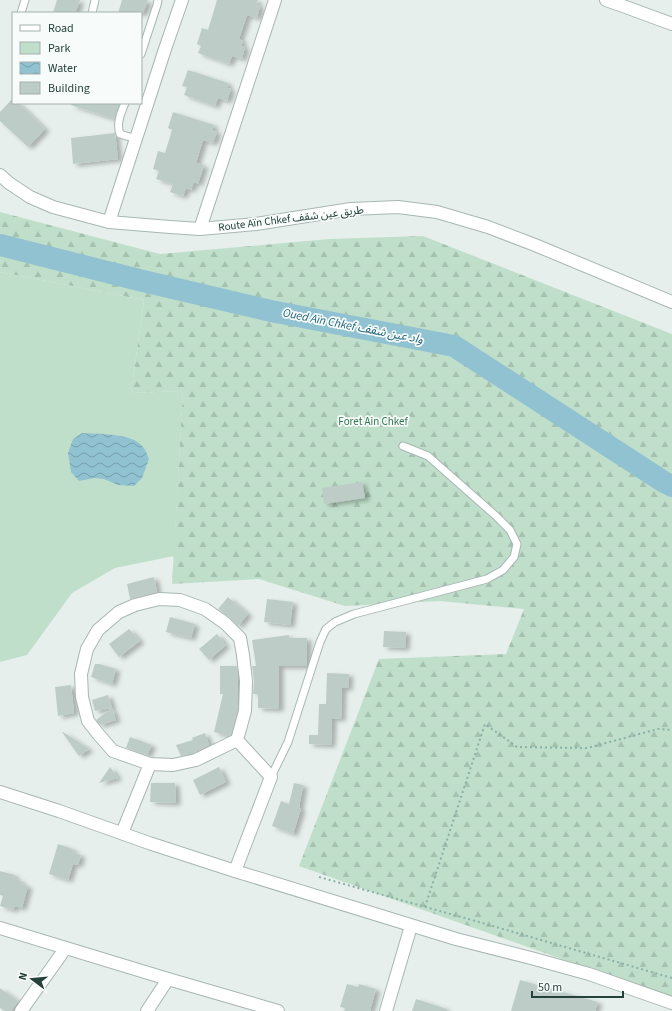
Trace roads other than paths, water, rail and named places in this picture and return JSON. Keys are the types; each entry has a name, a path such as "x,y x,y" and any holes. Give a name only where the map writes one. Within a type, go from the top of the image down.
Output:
{"street":[{"path":"109,222 182,0"},
{"path":"200,229 275,0"},
{"path":"606,0 624,3 672,24"},
{"name":"Route Aïn Chkef طريق عين شقف","path":"0,175 30,197 53,207 109,222 200,229 256,224 352,209 398,207 437,212 488,226 672,302"},
{"path":"159,599 180,600 205,609 225,623 240,638 246,680 245,712 237,740 196,760 172,765 150,764 113,751 88,721 82,697 82,674 87,649 98,630 119,612 135,605 159,599"},
{"path":"235,872 271,777 237,740"},
{"path":"122,833 150,764"},
{"path":"0,792 235,872 456,939 589,974 672,1003"},
{"path":"386,1011 411,926"},
{"path":"0,928 273,1010"},
{"path":"21,1011 65,948"},
{"path":"147,1011 168,979"}],"lane":[{"path":"21,12 24,0"},
{"path":"92,12 95,0"},
{"path":"142,51 158,0"},
{"path":"125,104 118,128 120,134 136,139"},
{"path":"271,777 288,742 320,642 326,629 335,622 354,614 487,579 503,570 514,557 517,544 510,530 496,516 428,456 403,446"}],"water":[{"path":"82,433 115,435 138,442 146,451 149,459 142,478 134,486 118,485 104,479 94,478 79,481 71,472 68,453 73,439"}],"waterway":[{"name":"Oued Aïn Chkef واد عين شقف","path":"0,245 271,311 454,346 672,486"}],"park label":[{"name":"Foret Ain Chkef","path":"373,421"}]}
